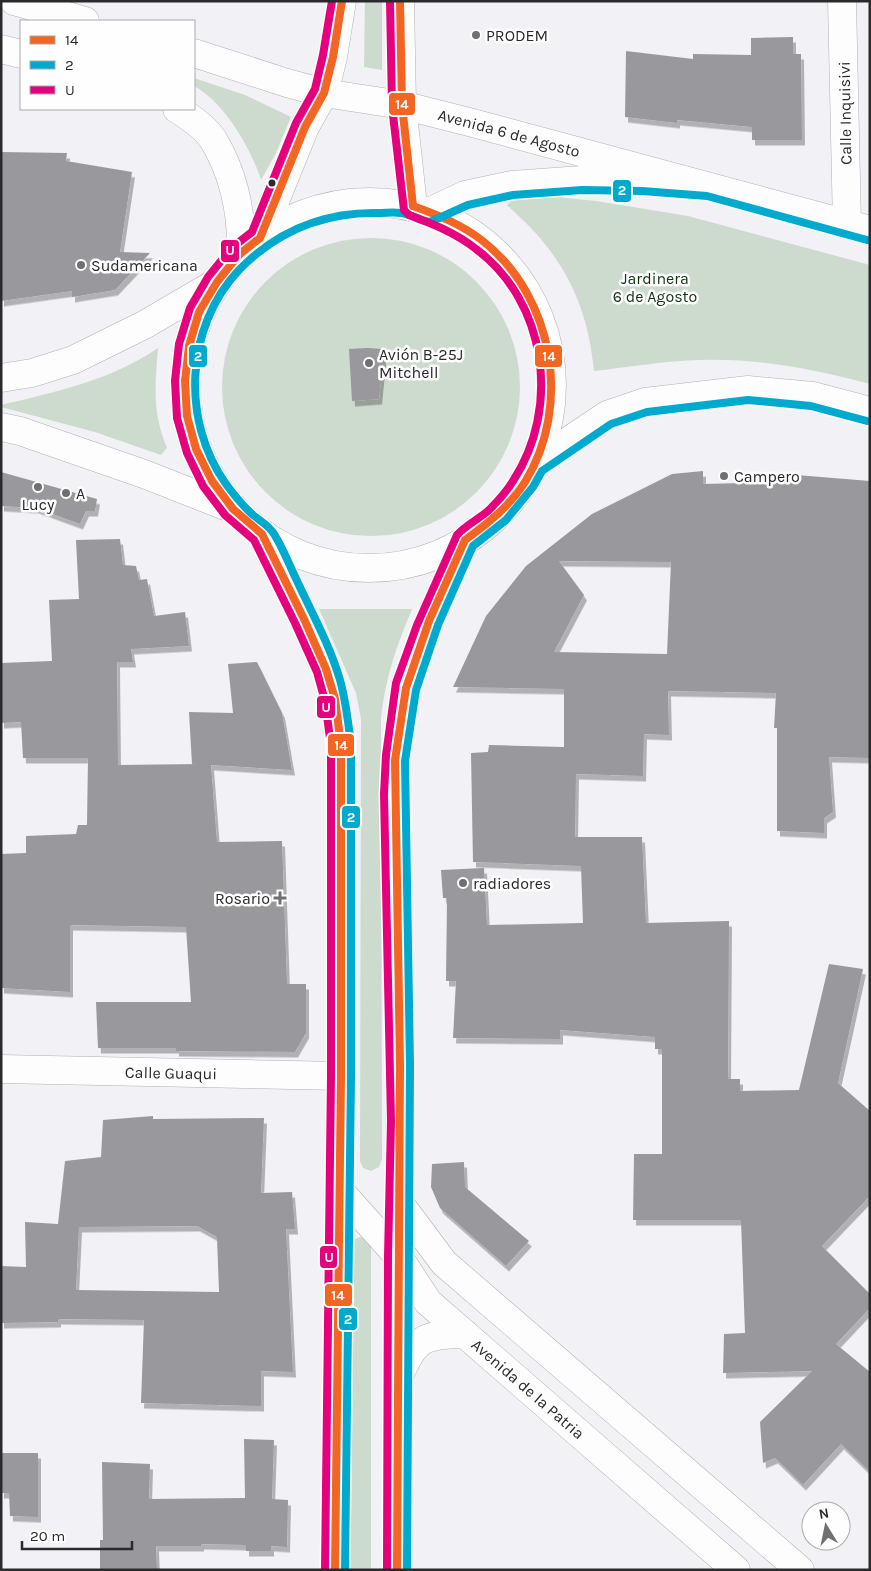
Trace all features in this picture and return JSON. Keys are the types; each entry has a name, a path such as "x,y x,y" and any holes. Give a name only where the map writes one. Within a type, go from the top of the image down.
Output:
{"main road":[{"path":"14,1 81,20"},
{"path":"251,245 305,127 324,93 333,57 342,1"},
{"path":"400,1 402,106 421,209"},
{"name":"Calle Inquisivi","path":"842,1 859,227"},
{"path":"1,49 20,54"},
{"name":"Avenida 6 de Agosto","path":"195,53 324,93 402,106 859,227"},
{"path":"179,110 192,118 214,140 228,170 237,200 242,227 251,245"},
{"name":"Avenida 6 de Agosto","path":"421,209 465,195 512,185 592,180 642,181 709,186"},
{"path":"354,203 405,203 421,209 469,231 492,249 512,270 523,286 541,321 549,349 552,388 551,407 545,436 525,482 503,509 483,528 441,553 416,562 390,567 363,568 336,565 310,559 285,548 262,534 233,509 212,481 196,450 187,416 185,381 189,346 199,312 217,282 251,245 281,224 328,206 354,203"},
{"path":"1,378 32,373 73,360 144,325 217,282"},
{"path":"534,464 607,415 645,402 748,390 813,396 870,411"},
{"path":"1,427 20,431 144,474 233,509"},
{"path":"262,534 304,619 326,669 335,700 341,744 341,1076 335,1570"},
{"path":"396,1570 400,1065 395,760 406,688 429,621 465,540"},
{"name":"Calle Guaqui","path":"1,1069 341,1076"},
{"name":"Avenida de la Patria","path":"339,1190 398,1256 428,1302 736,1570"},
{"path":"400,1204 444,1263 800,1570"},
{"path":"397,1380 408,1354 422,1340 438,1334 464,1334"}],"green space":[{"path":"365,1 382,1 382,70 364,67"},
{"path":"195,78 245,95 291,117 276,153 261,180 251,154 235,127 226,114 205,93 195,87"},
{"name":"Jardinera 6 de Agosto","path":"535,195 596,201 688,216 870,265 870,384 807,369 765,363 722,360 660,363 594,371 584,317 571,284 552,253 540,238 507,205 514,198"},
{"path":"371,238 400,241 428,249 454,263 476,282 495,304 509,330 517,358 520,387 517,416 509,444 495,470 476,492 454,511 428,525 400,533 371,536 342,533 314,525 288,511 266,492 247,470 233,444 225,416 222,387 225,358 233,330 247,304 266,282 288,263 314,249 342,241"},
{"path":"158,348 157,411 167,448 161,455 95,432 1,407 1,405 62,390 102,377 122,369"},
{"path":"319,609 412,609 392,662 381,718 382,1159 379,1167 371,1171 363,1168 360,1161 361,719 356,693"},
{"path":"360,1237 367,1240 371,1246 371,1570 350,1570 351,1247 353,1240"}],"building":[{"path":"793,37 793,54 801,54 802,140 752,140 752,127 677,120 677,123 625,117 626,51 693,59 693,54 751,55 751,38"},
{"path":"1,152 67,153 66,161 132,172 120,252 150,253 115,290 72,297 72,291 1,301"},
{"path":"349,349 384,349 379,399 352,401"},
{"path":"703,471 703,484 783,482 784,474 870,481 870,758 829,757 833,812 824,818 824,833 777,831 777,728 774,728 776,693 668,691 669,735 644,734 643,776 576,774 575,837 642,837 646,923 729,921 728,1079 740,1079 740,1091 799,1090 829,964 863,969 838,1083 870,1111 870,1196 822,1246 870,1294 870,1308 836,1344 870,1372 870,1472 841,1444 803,1485 775,1458 763,1463 760,1422 812,1371 723,1373 724,1334 745,1333 741,1220 633,1220 634,1154 662,1154 662,1049 655,1049 655,1037 560,1030 560,1039 453,1038 456,981 446,981 447,898 443,898 441,870 484,868 487,925 583,923 581,866 473,862 471,753 488,752 489,745 564,747 564,689 453,687 486,616 526,566 592,514 672,474","holes":["559,561 671,562 667,654 554,652 584,595"]},
{"path":"1,472 97,499 95,511 86,511 80,524 36,508 1,506"},
{"path":"120,539 123,565 136,566 139,580 147,579 154,616 185,612 189,646 131,649 133,662 117,662 118,765 201,764 192,764 189,712 233,713 228,664 257,662 282,713 292,770 211,765 217,842 282,841 287,984 306,984 306,1033 295,1052 176,1051 176,1048 98,1048 96,1002 191,1002 186,927 70,925 70,992 1,988 1,854 26,853 26,836 76,834 78,825 87,825 88,758 23,758 21,722 1,723 1,663 52,661 49,600 79,599 76,540"},
{"path":"153,1116 153,1119 264,1118 261,1193 292,1192 295,1229 286,1229 293,1372 261,1371 261,1406 141,1403 144,1320 58,1319 58,1322 1,1323 1,1266 26,1267 25,1222 58,1224 65,1161 101,1157 103,1120","holes":["197,1226 217,1237 219,1292 76,1290 79,1227"]},
{"path":"464,1162 465,1187 529,1241 506,1266 440,1208 431,1187 432,1164"},
{"path":"244,1439 274,1440 272,1499 288,1500 287,1547 271,1546 271,1551 246,1551 246,1545 156,1546 157,1570 100,1570 100,1540 103,1540 102,1462 150,1464 149,1499 245,1498"},
{"path":"1,1453 38,1453 38,1517 10,1516 9,1493 1,1493"}],"transit line":[{"name":"U","path":"325,1570 331,1076 331,746 325,701 317,672 295,623 254,540 225,515 203,486 187,453 177,418 175,381 179,344 190,308 208,277 221,261 234,246 252,232 296,123 315,89 332,1"},
{"name":"14","path":"335,1570 341,1076 341,745 335,699 326,669 304,619 262,534 233,509 212,481 196,449 187,416 185,381 189,346 199,312 217,282 229,267 241,253 260,238 305,127 324,93 333,57 342,1"},
{"name":"U","path":"387,1570 388,1256 391,1121 384,794 386,755 396,683 417,625 457,535 489,510 513,481 528,452 537,421 541,389 539,358 532,326 518,297 500,271 476,249 460,238 435,225 409,215 404,210 392,106 390,1"},
{"name":"14","path":"400,1 402,105 413,206"},
{"name":"2","path":"345,1570 351,1076 351,744 344,696 336,667 283,550 272,531 246,508 226,484 211,459 201,432 196,404 195,375 199,346 208,319 221,293 239,270 269,244 302,227 320,220 358,214 401,213 430,222 468,205 513,195 582,190 642,191 707,196 867,240"},
{"name":"14","path":"413,206 468,230 484,242 508,265 527,292 540,323 548,354 551,387 548,420 540,452 519,491 490,521 465,540"},
{"name":"2","path":"407,1570 410,1065 405,761 416,690 438,625 473,546 506,520 533,487 542,471 611,424 647,412 748,400 811,406 867,421"},
{"name":"14","path":"397,1570 400,1065 395,760 406,688 429,621 465,540"}],"place":[{"name":"PRODEM","path":"476,35"},
{"name":"Sudamericana","path":"81,265"},
{"name":"Avión B-25J Mitchell","path":"369,363"},
{"name":"Campero","path":"724,476"},
{"name":"Lucy","path":"38,487"},
{"name":"A","path":"66,493"},
{"name":"radiadores","path":"463,883"},
{"name":"Rosario","path":"280,898"}]}
